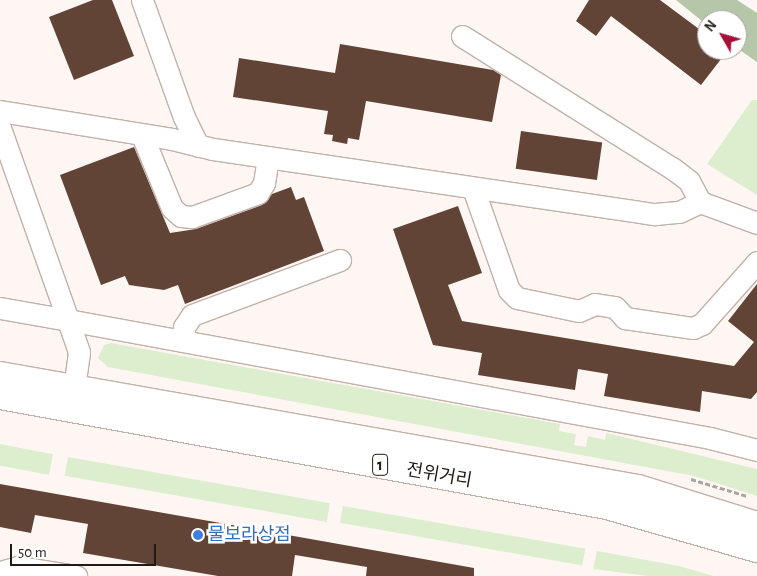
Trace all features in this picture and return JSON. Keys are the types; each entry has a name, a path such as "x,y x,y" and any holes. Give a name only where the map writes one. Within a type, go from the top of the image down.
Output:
{"main road":[{"name":"전위거리","path":"0,375 638,488 757,525"},
{"name":"전위거리","path":"0,396 607,506 757,549"}],"street":[{"path":"142,0 184,117 198,146"},
{"path":"462,36 672,168 689,181 700,202 757,223"},
{"path":"0,111 198,146 655,214 679,212 700,202"},
{"path":"0,128 79,352 74,388"},
{"path":"142,135 172,208 181,216 192,217 258,193 264,183 268,157"},
{"path":"473,188 509,290 517,298 579,311 595,304 615,307 625,318 693,328 702,324 757,262"},
{"path":"183,341 184,327 192,315 340,260"},
{"path":"0,308 710,438 757,450"},
{"path":"0,572 18,567 76,576"}],"green space":[{"path":"676,0 737,0 757,13 757,62 747,55 747,10 697,10 697,17"},
{"path":"752,100 757,100 757,195 707,164"},
{"path":"111,343 560,424 559,431 576,434 574,445 586,447 588,436 605,440 606,433 757,469 757,496 694,476 108,367 98,358 104,345"},
{"path":"0,444 53,454 49,475 0,465"},
{"path":"68,457 330,503 327,522 65,476"},
{"path":"343,506 585,549 582,565 340,523"},
{"path":"597,551 679,566 714,576 648,576 593,569"}],"building":[{"path":"93,0 112,0 134,56 74,80 49,17"},
{"path":"589,0 660,0 697,28 697,60 720,60 701,85 611,16 596,36 576,21"},
{"path":"340,44 493,70 501,75 492,122 366,101 359,140 348,138 347,144 332,141 333,135 324,134 328,111 233,97 239,58 335,73"},
{"path":"521,131 602,142 597,180 516,169"},
{"path":"134,147 170,233 196,229 262,205 272,194 291,187 296,200 304,197 324,251 185,304 178,285 164,290 129,285 125,276 101,285 60,175"},
{"path":"458,206 482,273 448,285 462,321 734,366 754,342 728,321 757,284 757,392 751,399 702,391 700,412 604,396 608,374 578,369 575,390 478,375 482,353 433,345 393,229"},
{"path":"0,484 474,568 474,576 366,576 367,567 295,555 292,576 218,576 83,553 88,524 35,515 31,533 0,527"}],"place":[{"name":"물보라상점","path":"198,535"}]}
